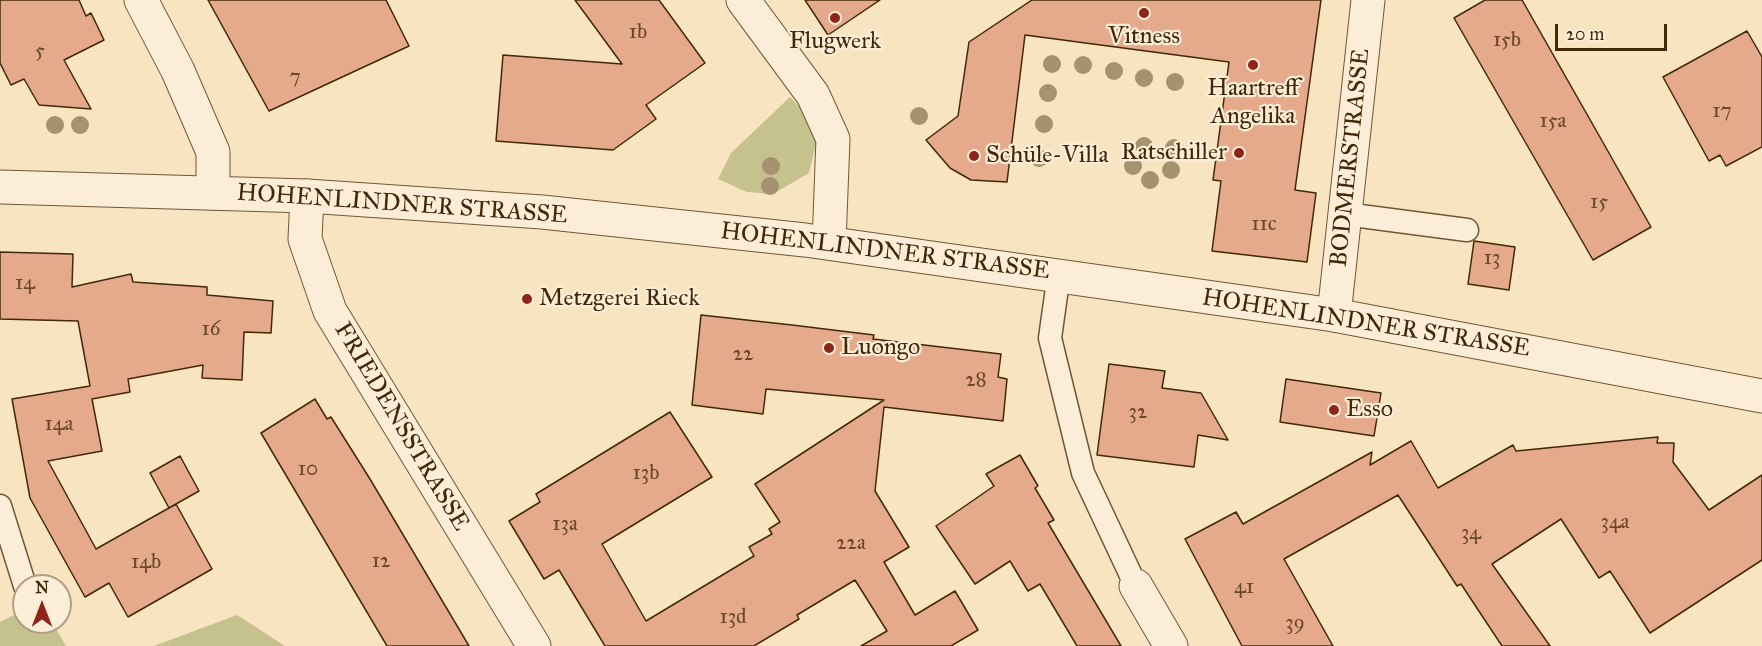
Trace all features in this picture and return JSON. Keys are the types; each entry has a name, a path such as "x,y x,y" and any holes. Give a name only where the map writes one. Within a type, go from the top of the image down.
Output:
{"street":[{"path":"141,0 178,71 213,152 213,193"},
{"path":"743,0 813,95 833,139 829,243"},
{"name":"BODMERSTRASSE","path":"1334,315 1368,0"},
{"name":"HOHENLINDNER STRASSE","path":"0,187 307,196 542,212 829,243 1334,315 1762,396"},
{"name":"FRIEDENSSTRASSE","path":"307,196 305,239 330,311 534,646"},
{"path":"1136,586 1171,646"}],"lane":[{"path":"1345,214 1467,230"},
{"path":"1059,274 1050,338 1083,473 1136,586"},
{"path":"0,506 21,574"}],"shaded area":[{"path":"790,97 820,128 809,173 773,194 747,192 718,179 731,153"},
{"path":"237,615 285,646 154,646"},
{"path":"12,616 12,634 59,634 66,646 0,646 0,622"}],"building":[{"path":"0,0 79,0 86,16 91,13 104,40 64,60 91,109 39,105 24,79 11,85 0,63"},
{"path":"208,0 386,0 409,46 269,111"},
{"path":"575,0 659,0 705,63 646,105 656,119 613,150 496,141 503,55 622,64"},
{"name":"Flugwerk","path":"805,0 880,0 828,35"},
{"path":"1032,0 1321,0 1295,190 1316,193 1307,262 1212,251 1221,181 1213,180 1229,62 1025,35 1007,182 971,180 950,168 926,140 958,116 969,42"},
{"path":"1485,0 1522,0 1651,227 1593,260 1454,18"},
{"path":"1747,31 1762,57 1762,147 1726,166 1720,155 1709,161 1663,77"},
{"path":"1474,241 1515,247 1509,290 1468,284"},
{"path":"0,252 73,254 72,287 131,274 133,282 207,287 207,295 273,301 271,333 244,332 242,380 202,378 203,365 128,379 130,392 92,399 102,451 48,461 96,549 176,504 212,569 128,617 109,583 85,597 30,498 12,399 90,386 78,321 0,319"},
{"path":"701,315 874,335 873,339 1001,354 998,377 1007,379 1003,421 884,407 875,491 909,547 884,562 915,615 955,591 978,630 951,646 861,646 887,631 855,580 797,615 799,619 754,646 605,646 559,570 544,579 509,521 540,502 536,494 670,412 712,477 602,544 646,621 754,556 749,547 772,534 769,529 780,522 755,484 884,400 766,389 763,414 692,405"},
{"path":"1109,364 1165,371 1162,388 1201,393 1228,440 1198,435 1194,467 1097,455"},
{"path":"1286,379 1381,393 1374,436 1280,422"},
{"path":"315,399 327,419 331,417 370,479 469,646 387,646 261,433"},
{"path":"1658,437 1657,443 1674,443 1673,462 1709,510 1762,475 1762,560 1650,633 1610,571 1599,578 1561,519 1492,564 1550,646 1502,646 1461,584 1457,586 1398,495 1284,559 1333,646 1242,646 1185,539 1236,512 1243,524 1372,452 1370,465 1411,441 1438,488 1513,445 1516,451"},
{"path":"1020,455 1038,486 1035,488 1054,520 1048,523 1121,646 1077,646 1040,584 1028,591 1010,561 975,584 936,526 994,486 986,474"},
{"path":"180,456 199,491 169,508 150,473"}],"place":[{"name":"Vitness","path":"1144,13"},
{"name":"Flugwerk","path":"835,18"},
{"name":"Haartreff Angelika","path":"1253,65"},
{"name":"Ratschiller","path":"1239,153"},
{"name":"Schüle-Villa","path":"974,156"},
{"name":"Metzgerei Rieck","path":"527,299"},
{"name":"Luongo","path":"829,348"},
{"name":"Esso","path":"1334,410"}]}
